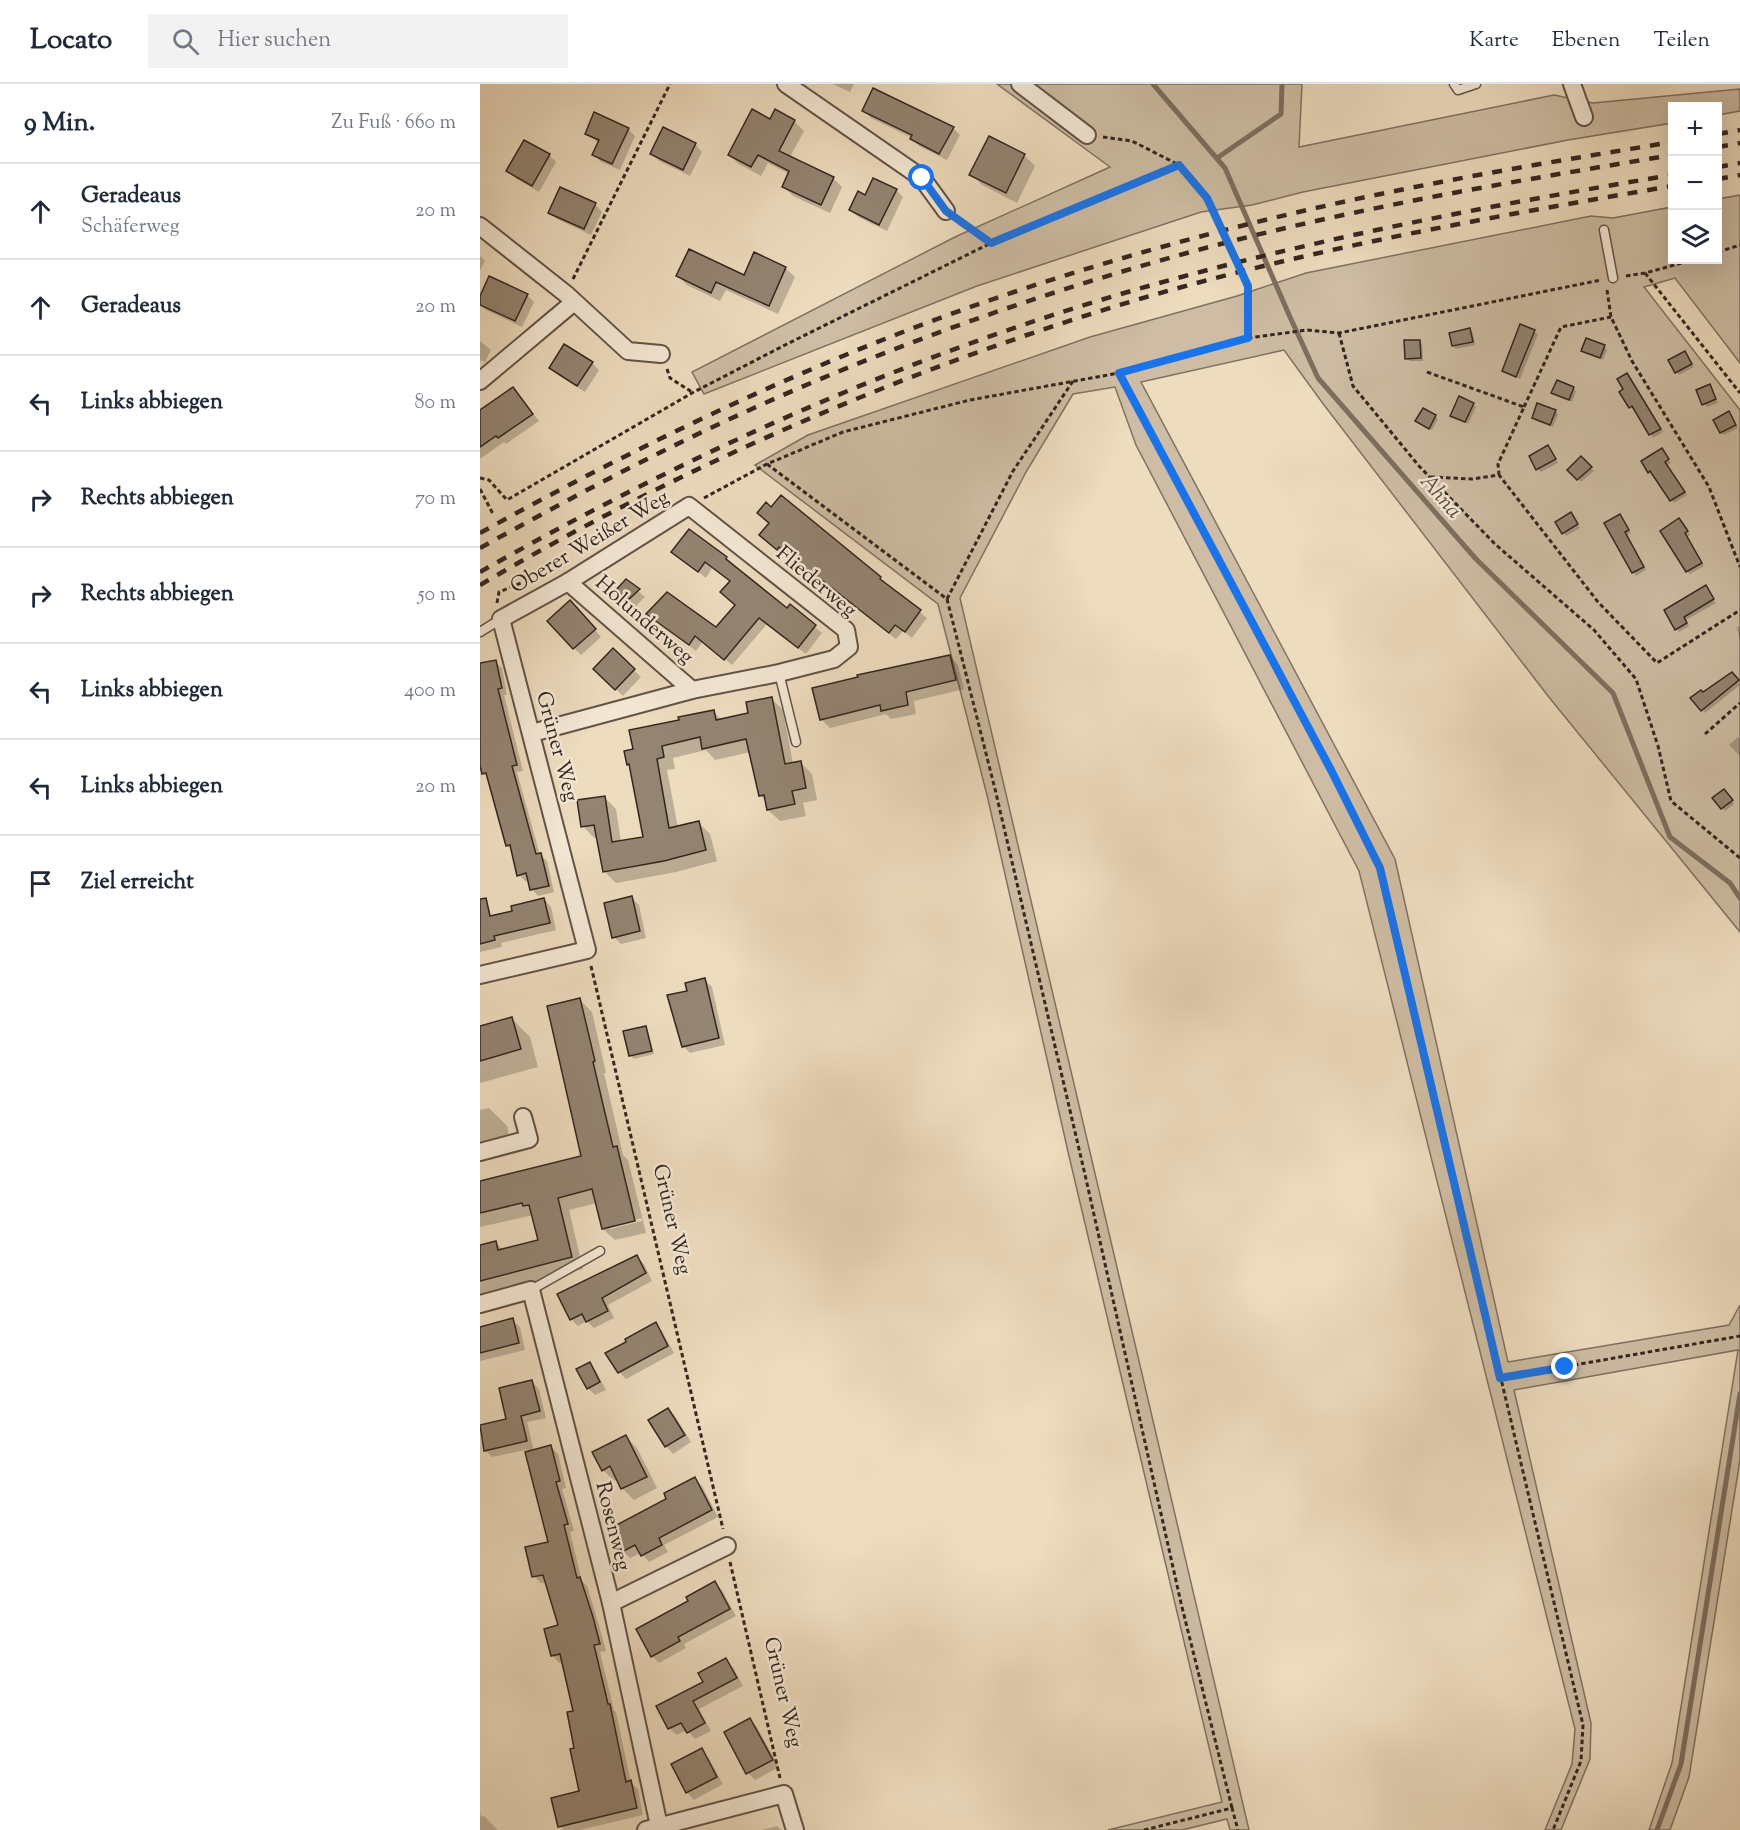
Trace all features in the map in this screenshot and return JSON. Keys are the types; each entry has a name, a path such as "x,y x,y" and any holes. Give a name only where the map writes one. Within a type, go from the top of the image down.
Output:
{"street":[{"path":"786,84 922,178 946,211"},
{"path":"1020,84 1087,135"},
{"path":"1572,84 1584,117"},
{"path":"480,226 570,298 627,351 661,354"},
{"path":"480,381 570,298"},
{"name":"Oberer Weißer Weg","path":"501,619 568,582 689,506"},
{"name":"Fliederweg","path":"532,733 692,690 779,673 834,659 849,647 846,630 689,506"},
{"name":"Holunderweg","path":"568,582 692,690"},
{"name":"Grüner Weg","path":"501,619 587,950"},
{"path":"480,975 587,950"},
{"path":"480,1152 529,1139 523,1117"},
{"path":"480,1304 531,1290"},
{"name":"Rosenweg","path":"531,1290 611,1604 652,1828"},
{"path":"611,1604 727,1546"},
{"path":"652,1828 784,1794 795,1830"}],"lane":[{"path":"1454,84 1458,90 1476,84"},
{"path":"1604,230 1613,278"},
{"name":"Oberer Weißer Weg","path":"480,632 501,619"},
{"path":"779,673 796,742"},
{"path":"531,1290 600,1251"}],"path":[{"path":"570,298 670,84"},
{"path":"1087,135 1132,141 1179,165 1207,198 1248,286 1248,338"},
{"path":"480,478 489,480 507,500 692,393 991,243 1179,165"},
{"path":"946,211 991,243"},
{"path":"1722,251 1740,245"},
{"path":"689,506 767,464 843,432 970,400 1119,373 1248,338 1307,330 1339,333 1645,273 1678,264"},
{"path":"1645,273 1740,393"},
{"path":"1608,298 1611,317 1632,361 1709,487 1740,567"},
{"path":"1611,317 1561,327 1498,464 1499,475 1598,602 1657,663 1740,610"},
{"path":"1339,333 1353,386 1429,477 1495,544 1594,630 1636,679 1658,746 1671,801 1740,858"},
{"path":"661,354 670,378 692,393"},
{"path":"1427,372 1524,407"},
{"path":"1119,373 1331,770 1380,868 1583,1725 1581,1761 1553,1830"},
{"path":"947,599 1013,471 1073,381"},
{"path":"767,464 947,599 995,789 1181,1603 1238,1830"},
{"path":"1429,477 1472,479 1499,475"},
{"path":"480,489 493,514"},
{"path":"499,592 521,583"},
{"path":"1705,734 1740,702"},
{"name":"Grüner Weg","path":"587,950 784,1794"},
{"path":"1500,1378 1740,1336"},
{"path":"1144,1830 1232,1808"}],"shaded area":[{"path":"997,84 1302,84 1299,147 1554,95 1593,103 1740,89 1740,111 1722,114 1722,102 1668,102 1668,124 1568,140 1303,192 1252,205 1201,212 977,286 704,394 692,372 955,237 1110,167"},
{"path":"1740,195 1740,363 1675,278 1644,287 1740,410 1740,932 1548,696 1284,350 1141,382 1395,859 1508,1362 1729,1325 1740,1305 1740,1460 1689,1777 1670,1830 1649,1830 1672,1763 1738,1350 1514,1390 1591,1723 1590,1759 1561,1830 1545,1830 1572,1764 1575,1729 1359,871 1136,445 1115,387 1073,394 1026,472 960,598 1249,1830 1230,1830 1227,1819 1182,1830 1108,1830 1222,1802 1069,1156 987,795 938,604 755,465 808,435 1090,337 1237,296 1306,273 1591,216 1613,218 1668,208 1668,264 1722,264 1722,198"}],"building":[{"path":"873,88 954,127 939,154 910,139 912,135 862,111"},
{"path":"752,109 770,119 775,109 795,120 779,151 834,177 821,205 782,187 789,171 758,155 751,167 728,155"},
{"path":"594,112 629,128 612,164 592,155 599,140 585,134"},
{"path":"663,127 696,143 683,170 650,154"},
{"path":"989,136 1025,154 1006,193 969,175"},
{"path":"524,140 550,154 532,186 506,171"},
{"path":"873,178 897,189 879,225 849,210 858,191 865,195"},
{"path":"560,187 596,203 584,229 548,213"},
{"path":"689,249 744,275 754,252 786,267 769,306 716,282 711,293 676,276"},
{"path":"489,276 528,294 515,321 480,305 480,296"},
{"path":"1520,324 1535,330 1516,377 1502,371"},
{"path":"1470,328 1473,342 1452,346 1449,333"},
{"path":"1586,338 1605,345 1600,358 1581,351"},
{"path":"1404,340 1420,340 1421,358 1405,359"},
{"path":"564,344 593,362 577,386 549,368"},
{"path":"1685,351 1692,364 1675,373 1668,360"},
{"path":"1627,373 1661,429 1649,435 1632,406 1629,408 1619,392 1623,389 1617,379"},
{"path":"1557,380 1574,387 1569,400 1551,393"},
{"path":"1710,384 1716,399 1702,405 1696,390"},
{"path":"513,387 533,414 498,438 496,436 480,447 480,410"},
{"path":"1459,396 1474,403 1465,422 1450,416"},
{"path":"1537,403 1556,410 1550,425 1532,418"},
{"path":"1423,408 1436,415 1429,429 1415,421"},
{"path":"1729,411 1736,425 1720,433 1713,420"},
{"path":"1548,445 1556,459 1536,470 1529,456"},
{"path":"1662,448 1669,459 1665,462 1685,492 1670,501 1641,461"},
{"path":"1581,456 1592,467 1577,480 1567,470"},
{"path":"781,495 881,577 880,579 921,610 905,632 895,625 889,633 819,578 818,580 779,547 777,550 759,535 769,523 757,513 766,502 771,507"},
{"path":"1571,512 1578,524 1562,534 1555,522"},
{"path":"1620,514 1629,530 1625,532 1644,567 1632,573 1604,523"},
{"path":"1679,518 1688,531 1685,533 1702,563 1686,572 1660,531"},
{"path":"689,529 727,557 726,559 787,608 790,604 816,625 798,648 759,618 724,660 695,636 689,645 646,614 667,592 716,627 735,605 720,592 730,581 705,562 698,572 671,552"},
{"path":"626,579 640,589 628,600 616,590"},
{"path":"1706,585 1714,599 1684,617 1687,623 1675,630 1664,610"},
{"path":"570,600 596,629 573,649 547,621"},
{"path":"613,648 635,669 615,690 593,669"},
{"path":"950,655 956,680 906,692 908,705 881,711 880,705 820,720 812,688 858,677 857,675"},
{"path":"496,660 502,688 498,689 517,765 512,766 536,854 541,853 549,886 530,890 526,873 517,876 510,845 506,846 486,773 482,774 480,766 480,663"},
{"path":"1732,672 1739,680 1701,711 1690,698"},
{"path":"772,697 785,764 801,761 806,788 792,791 795,804 767,810 764,795 759,796 746,739 702,749 700,737 662,746 664,757 657,759 669,828 699,821 706,850 664,861 603,872 594,825 581,827 577,800 605,796 612,842 643,837 629,764 627,765 624,751 633,749 629,730 714,710 716,720 748,713 746,702"},
{"path":"1724,789 1733,800 1721,809 1712,798"},
{"path":"632,896 640,931 612,938 604,903"},
{"path":"486,898 490,916 512,911 511,906 544,898 550,923 494,936 495,940 480,944 480,899"},
{"path":"705,978 719,1038 682,1047 667,995 687,991 685,983"},
{"path":"580,998 613,1147 617,1146 635,1221 602,1229 592,1189 558,1198 572,1257 480,1281 480,1245 496,1241 498,1250 538,1240 529,1205 523,1206 522,1203 480,1213 480,1181 581,1156 547,1006"},
{"path":"512,1017 521,1049 480,1061 480,1026"},
{"path":"646,1026 652,1051 629,1056 623,1031"},
{"path":"637,1255 646,1273 602,1298 608,1311 586,1322 582,1314 570,1320 557,1294"},
{"path":"513,1318 519,1343 480,1353 480,1327"},
{"path":"656,1322 668,1346 618,1373 605,1353"},
{"path":"590,1362 600,1382 587,1389 576,1369"},
{"path":"532,1380 540,1411 521,1416 527,1441 484,1451 480,1425 506,1419 499,1388"},
{"path":"668,1408 685,1435 665,1447 648,1420"},
{"path":"626,1435 647,1477 621,1489 610,1466 602,1471 592,1452"},
{"path":"551,1445 560,1481 556,1482 568,1524 564,1525 577,1578 580,1577 600,1644 594,1645 608,1704 610,1704 626,1782 631,1780 637,1808 558,1827 551,1798 579,1791 570,1749 574,1748 567,1712 573,1711 560,1654 551,1656 544,1629 558,1625 543,1575 532,1577 525,1547 548,1542 525,1452"},
{"path":"695,1477 712,1510 659,1538 662,1545 641,1556 635,1545 622,1552 609,1529 666,1499 664,1493"},
{"path":"715,1581 730,1609 678,1637 680,1641 651,1657 636,1629 688,1601 686,1597"},
{"path":"726,1658 737,1678 693,1701 705,1723 687,1733 681,1723 668,1729 656,1706 703,1682 698,1673"},
{"path":"750,1718 773,1760 746,1774 724,1732"},
{"path":"702,1748 717,1777 686,1793 671,1764"}],"waterway":[{"name":"Ahna","path":"1153,84 1225,168 1318,378 1475,558 1613,693 1670,837 1730,883 1740,898"},
{"path":"1217,158 1281,114 1282,84"},
{"path":"1657,1830 1681,1764 1740,1394"}],"railway":[{"path":"1722,133 1740,130"},
{"path":"480,533 610,464 743,400 878,342 1017,291 1175,243 1334,204 1528,166 1668,143"},
{"path":"1722,146 1740,143"},
{"path":"480,548 627,469 774,399 890,351 1067,288 1187,253 1308,223 1490,186 1668,156"},
{"path":"1722,166 1740,163"},
{"path":"1722,178 1740,175"},
{"path":"480,572 633,490 789,416 869,382 1031,322 1183,277 1322,242 1532,199 1668,176"},
{"path":"480,585 632,502 789,428 869,394 1031,334 1113,307 1251,269 1461,224 1668,187"}],"route":[{"path":"922,178 946,211 991,243 1179,165 1207,198 1248,286 1248,338 1119,373 1331,770 1380,868 1500,1378 1565,1367"}]}
